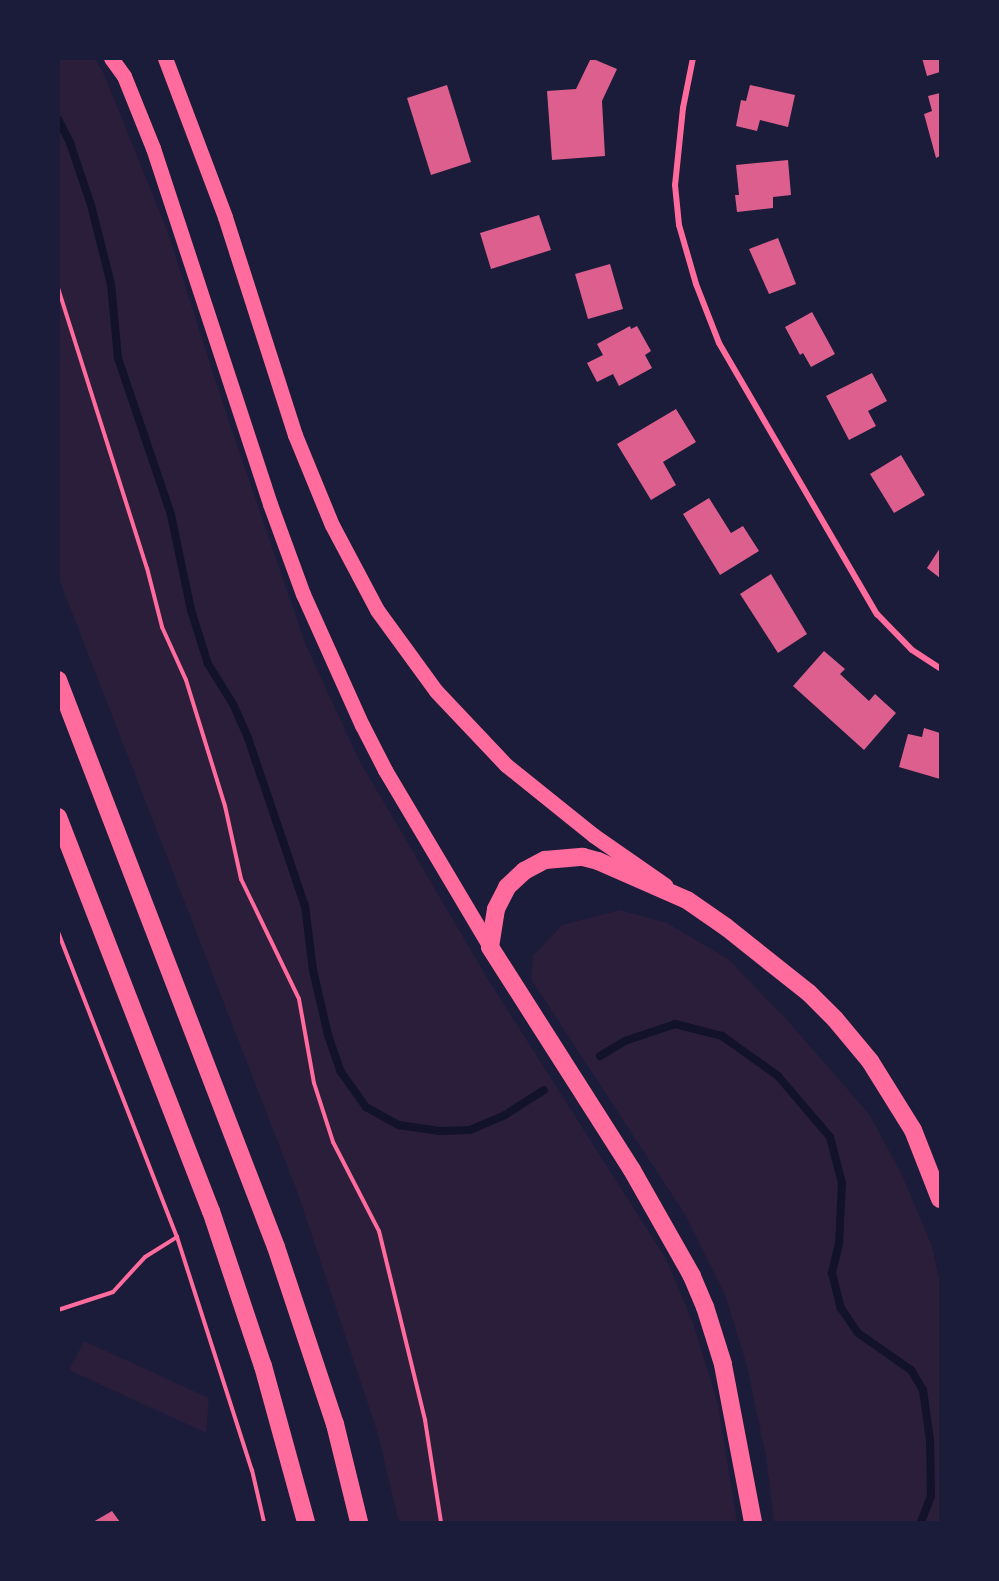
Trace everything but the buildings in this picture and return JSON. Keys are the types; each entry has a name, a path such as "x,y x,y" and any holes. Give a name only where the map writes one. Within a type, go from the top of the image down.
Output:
{"highway":[{"path":"58,680 276,1247 331,1413 359,1522"},
{"path":"58,817 211,1211 263,1366 306,1522"},
{"path":"753,1522 723,1364 705,1307 692,1276 638,1180 490,947 493,921 501,897 524,871 545,860 571,856 598,861 687,900 784,971 853,1040 886,1084 913,1130 940,1199"}],"main road":[{"path":"114,58 124,76 167,189 270,504 303,594 353,708 385,770 490,947"},
{"path":"165,58 221,206 295,435 332,525 377,610 436,690 506,765 593,836 687,900"}],"street":[{"path":"693,58 683,108 675,185 679,225 696,284 719,343 877,614 912,650 940,668"}],"path":[{"path":"58,288 147,568 162,627 186,680 225,806 241,879 299,999 314,1083 333,1142 379,1232 425,1420 441,1522"},
{"path":"58,932 177,1237 252,1470 264,1522"},
{"path":"58,1310 113,1293 145,1257 177,1237"}],"shaded area":[{"path":"59,59 95,59 103,72 167,230 228,419 305,643 359,760 489,981 666,1259 693,1323 718,1404 737,1522 399,1522 377,1431 298,1194 59,579"},
{"path":"620,910 667,923 728,959 788,1021 869,1114 901,1173 932,1246 940,1283 940,1522 774,1522 766,1457 747,1366 725,1295 684,1213 531,979 533,956 562,925"},
{"path":"84,1341 209,1398 206,1433 69,1370"}],"waterway":[{"path":"58,119 70,143 91,205 111,284 118,358 171,515 191,610 208,664 233,704 248,738 305,906 313,970 328,1035 341,1072 366,1107 399,1125 440,1131 470,1130 505,1115 544,1090"},
{"path":"600,1056 625,1041 675,1024 722,1036 778,1076 830,1137 842,1183 839,1244 832,1273 841,1308 858,1333 911,1370 923,1390 930,1440 931,1496 921,1522"}]}
